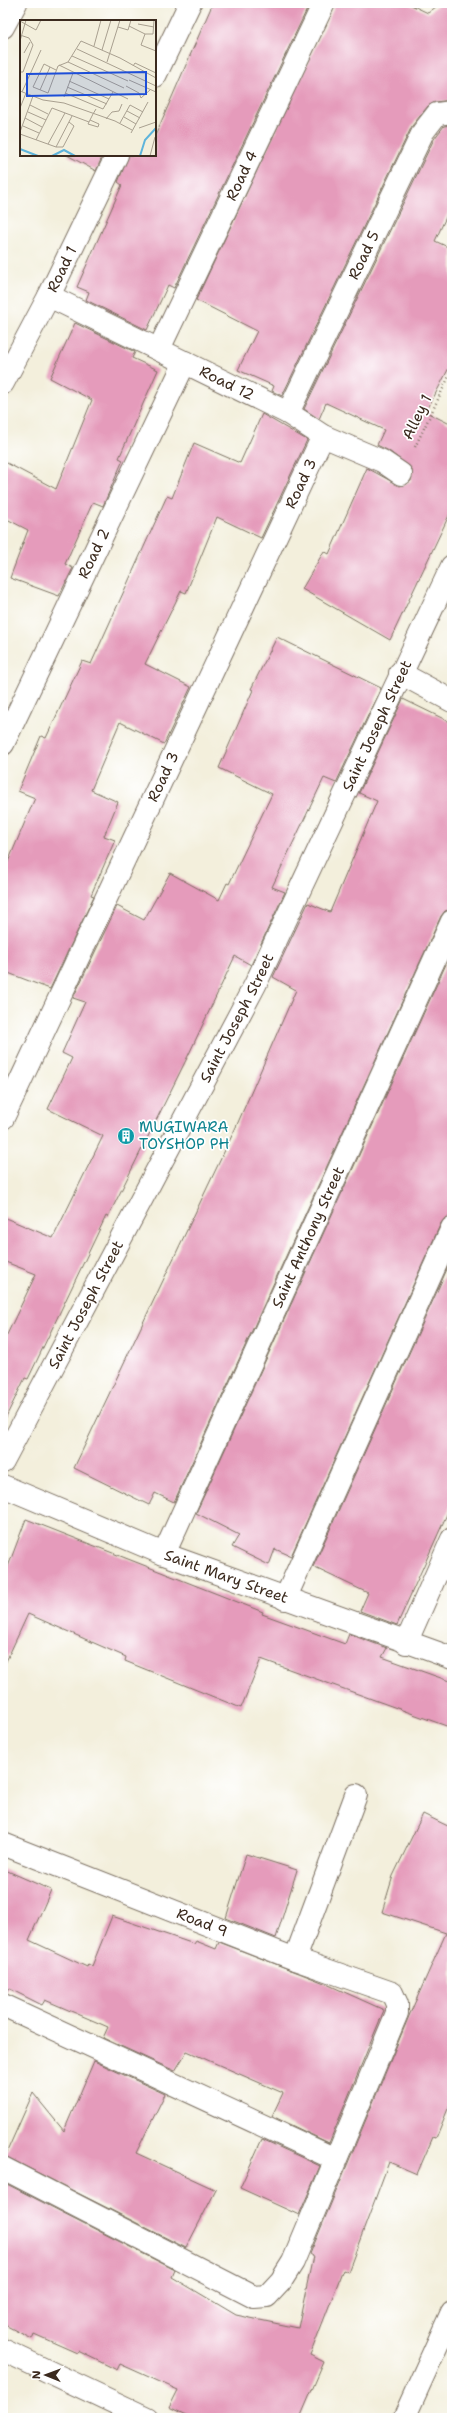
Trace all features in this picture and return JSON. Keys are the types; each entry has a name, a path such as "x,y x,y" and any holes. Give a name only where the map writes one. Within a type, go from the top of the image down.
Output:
{"street":[{"path":"3,28 16,3"},
{"path":"156,74 190,3"},
{"name":"Road 4","path":"159,349 324,3"},
{"name":"Road 5","path":"288,413 423,132 437,114 452,112"},
{"name":"Road 1","path":"3,383 49,296 117,156"},
{"name":"Road 12","path":"49,296 288,413 322,436 382,461 401,474"},
{"name":"Road 2","path":"3,744 185,362"},
{"name":"Road 3","path":"3,1118 322,436"},
{"name":"Saint Joseph Street","path":"3,1461 255,985 400,673 452,566"},
{"path":"400,673 452,701"},
{"name":"Saint Anthony Street","path":"164,1554 452,921"},
{"path":"285,1599 452,1228"},
{"name":"Saint Mary Street","path":"3,1486 164,1554 406,1643 452,1658"},
{"path":"406,1643 452,1540"},
{"path":"295,1959 356,1795"},
{"name":"Road 9","path":"3,1844 295,1959 392,1994 397,2004 397,2013 335,2159"},
{"path":"3,2005 335,2159 292,2262 281,2281 267,2296 254,2297 3,2168"},
{"path":"404,2418 452,2312"},
{"path":"3,2350 147,2418"}],"path":[{"name":"Alley 1","path":"401,474 452,370"}],"building":[{"path":"213,3 310,3 174,288 168,285 147,330 86,300 89,292 77,287 122,185 118,182 129,156 156,156 156,134"},
{"path":"336,3 407,3 428,13 441,3 452,3 452,100 435,102 428,106 412,126 282,396 272,391 274,386 238,370 257,331 196,300"},
{"path":"452,125 452,204 435,241 452,249 452,362 426,412 452,425 452,509 390,640 302,589 324,551 329,554 367,468 400,486 411,481 412,469 389,451 377,445 384,430 326,403 319,419 304,409 434,139 444,126"},
{"path":"69,156 103,156 96,171"},
{"path":"75,323 135,352 132,358 158,370 119,458 123,460 103,506 93,502 65,564 73,568 59,596 10,578 28,530 3,517 3,461 56,489 92,400 50,378"},
{"path":"262,414 307,440 261,538 217,517 186,593 181,591 145,664 191,687 164,744 120,722 91,790 118,802 104,836 115,840 91,895 94,896 50,989 3,971 3,874 35,798 18,791 41,736 46,738 82,661 91,664 167,496 172,498 194,443 240,463"},
{"path":"277,637 381,688 336,783 324,778 272,887 285,892 251,965 235,956 188,1056 108,1217 106,1216 28,1379 25,1378 3,1423 3,1343 36,1274 3,1261 3,1217 53,1238 103,1136 48,1109 72,1058 62,1053 85,1002 73,998 117,906 144,920 170,873 219,900 227,883 229,884 272,794 219,768 253,690 251,689"},
{"path":"403,699 452,723 452,909 445,911 441,916 174,1502 155,1493 149,1505 74,1468 236,1127 296,990 273,977 308,903 330,912 377,801 359,793"},
{"path":"452,951 452,1216 445,1218 441,1223 291,1556 275,1549 269,1565 232,1547 239,1535 196,1513"},
{"path":"452,1258 452,1503 397,1625 360,1611 368,1593 313,1567"},
{"path":"26,1519 263,1612 262,1614 345,1644 349,1634 387,1648 382,1657 452,1682 452,1728 261,1659 241,1708 125,1661 126,1657 28,1614 3,1668 3,1580"},
{"path":"423,1814 452,1828 452,2099 436,2138 433,2137 417,2174 389,2162 348,2272 343,2270 310,2355 324,2362 300,2418 190,2418 169,2408 178,2390 120,2364 117,2370 78,2351 77,2353 34,2334 32,2339 3,2324 3,2182 175,2270 172,2277 236,2315 298,2328 313,2256 310,2254 409,2016 446,1933 382,1912 393,1876"},
{"path":"246,1854 297,1870 276,1938 226,1918"},
{"path":"3,1869 51,1890 29,1940 87,1967 88,1964 92,1966 112,1916 194,1944 196,1941 216,1949 219,1942 322,1982 384,2010 329,2143 272,2116 283,2093 187,2051 175,2071 103,2038 108,2027 45,2000 42,2005 8,1988 6,1993 3,1993"},
{"path":"94,2061 165,2094 136,2153 216,2190 186,2248 5,2156 33,2093 64,2131"},
{"path":"262,2139 320,2166 299,2215 240,2188"}],"place":[{"name":"MUGIWARA TOYSHOP PH","path":"126,1136"}]}
